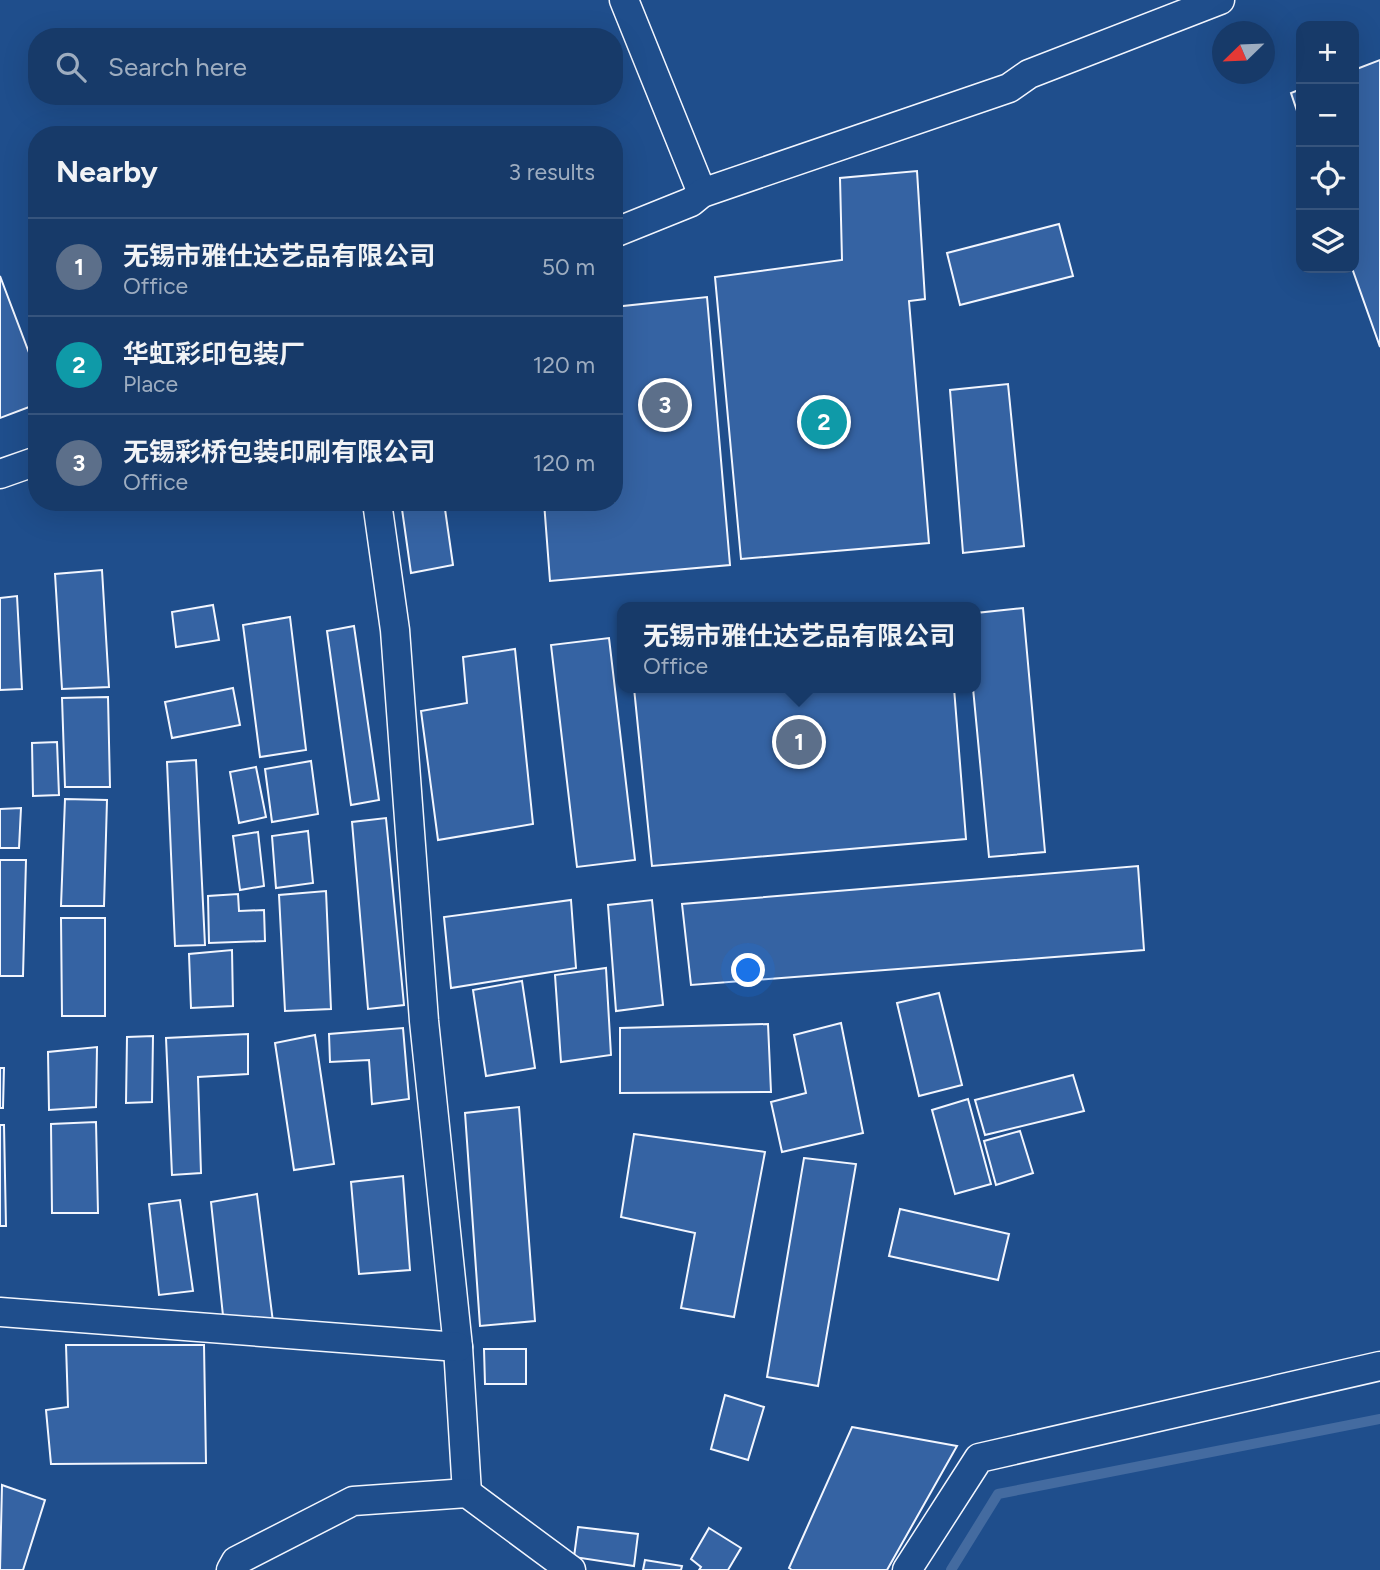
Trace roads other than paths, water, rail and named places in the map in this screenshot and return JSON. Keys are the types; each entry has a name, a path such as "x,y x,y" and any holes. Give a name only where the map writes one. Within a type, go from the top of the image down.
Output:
{"street":[{"path":"624,0 702,193"},
{"path":"623,229 691,202 702,193 1009,88 1029,74 1220,0"},
{"path":"0,474 28,464"},
{"path":"378,511 395,630 424,1021 458,1347 467,1493"},
{"path":"0,1312 458,1347"},
{"path":"907,1570 979,1458 1380,1366"},
{"path":"231,1570 236,1561 353,1501 467,1493 571,1570"}],"waterway":[{"path":"951,1570 998,1494 1380,1419"}],"place":[{"name":"无锡彩桥包装印刷有限公司","path":"665,405"},
{"name":"华虹彩印包装厂","path":"824,422"},
{"name":"无锡市雅仕达艺品有限公司","path":"799,742"}]}
